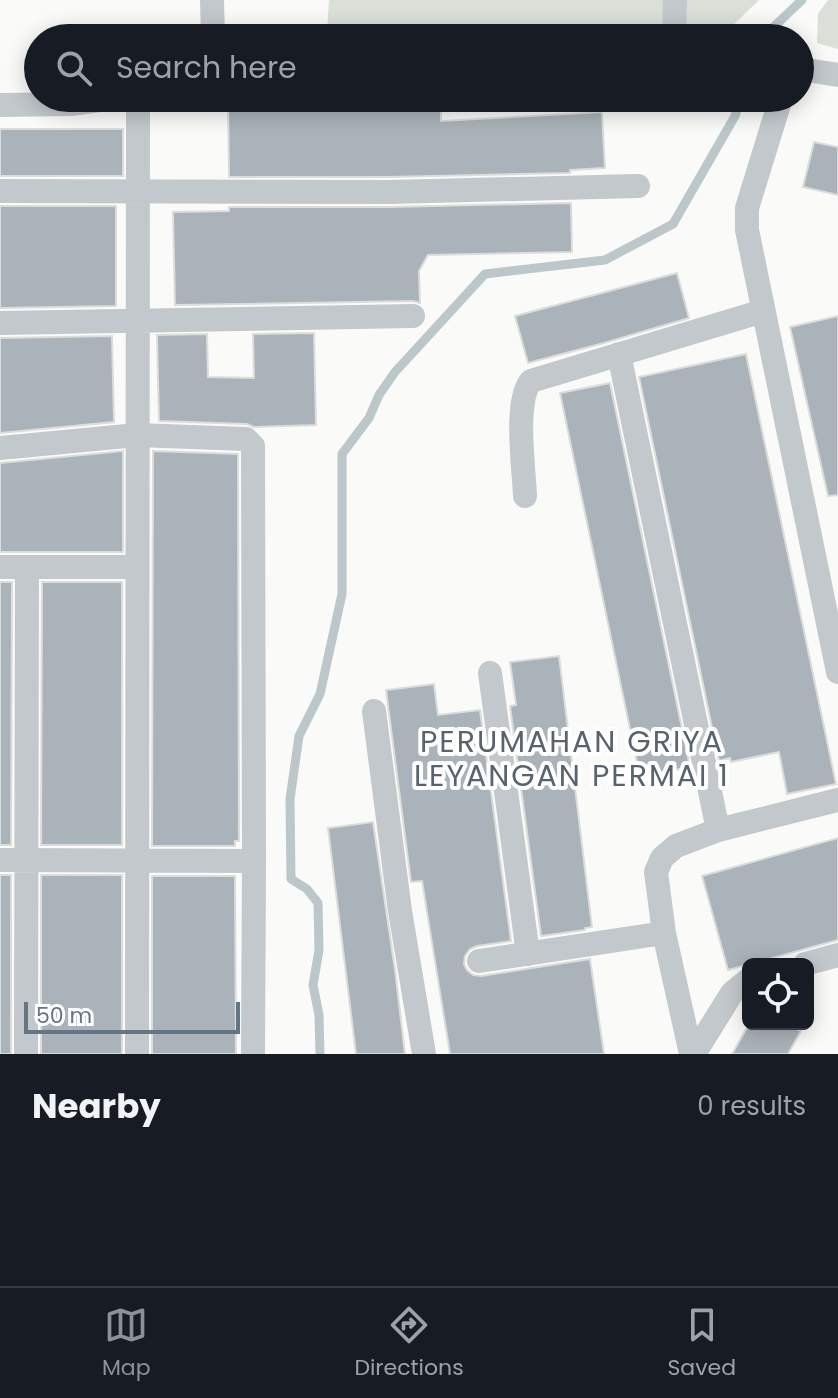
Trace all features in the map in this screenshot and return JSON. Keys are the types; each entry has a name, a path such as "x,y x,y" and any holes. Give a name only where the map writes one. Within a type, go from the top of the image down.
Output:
{"street":[{"path":"212,0 213,24"},
{"path":"674,24 675,0"},
{"path":"814,71 838,75"},
{"path":"0,105 24,105"},
{"path":"137,1054 138,112"},
{"path":"777,112 747,208 747,230 838,672"},
{"path":"0,191 389,192 638,186"},
{"path":"525,496 521,401 527,385 537,378 763,311"},
{"path":"0,323 413,316"},
{"path":"619,354 718,830"},
{"path":"0,448 137,435 246,439 253,446 253,1054"},
{"path":"0,567 137,567"},
{"path":"26,1054 27,567"},
{"path":"490,673 528,954"},
{"path":"374,711 400,911 424,1054"},
{"path":"692,1054 664,933 656,877 662,858 676,846 718,830 838,800"},
{"path":"0,860 254,861"},
{"path":"479,961 664,933"},
{"path":"814,962 838,955"},
{"path":"692,1054 732,993 742,985"}],"shaded area":[{"path":"329,0 759,0 734,24 328,24"},
{"path":"828,0 838,0 838,49 817,43 818,14"}],"building":[{"path":"228,112 441,112 441,121 602,112 605,168 570,170 570,173 229,177"},
{"path":"0,129 123,129 123,176 0,176"},
{"path":"814,142 838,147 838,195 803,187"},
{"path":"571,203 572,252 428,255 419,271 420,303 175,305 173,212 229,211 229,207"},
{"path":"0,206 116,206 116,306 0,308"},
{"path":"677,273 689,318 528,363 515,316"},
{"path":"838,316 838,495 828,496 790,327"},
{"path":"314,333 316,425 254,427 247,424 159,421 157,335 207,334 208,377 254,378 253,334"},
{"path":"112,336 114,422 0,433 0,338"},
{"path":"746,354 836,784 787,794 779,752 731,762 730,758 719,761 639,377"},
{"path":"610,383 690,767 640,777 560,393"},
{"path":"123,451 123,552 0,552 0,463"},
{"path":"153,451 238,454 239,841 235,841 235,846 152,846"},
{"path":"0,582 12,582 11,845 0,845"},
{"path":"42,582 122,582 122,845 41,845"},
{"path":"559,656 592,927 541,936 510,706 516,705 510,662"},
{"path":"434,684 438,715 480,710 511,941 470,949 464,964 473,975 481,976 590,959 604,1054 450,1054 422,881 411,882 386,690"},
{"path":"373,822 405,1054 356,1054 328,828"},
{"path":"838,838 838,940 772,958 742,958 742,966 728,970 702,876"},
{"path":"0,875 11,875 11,1054 0,1054"},
{"path":"41,875 122,875 122,1054 41,1054"},
{"path":"152,876 235,876 236,1054 152,1054"},
{"path":"746,1030 801,1031 788,1054 732,1054"}],"waterway":[{"path":"777,24 802,0"},
{"path":"320,1054 319,1015 313,985 319,950 318,903 307,889 291,879 290,799 299,736 320,694 342,594 342,454 369,418 379,395 395,372 485,274 605,260 673,224 736,112"}],"district":[{"name":"PERUMAHAN GRIYA LEYANGAN PERMAI 1","path":"572,759"}]}
